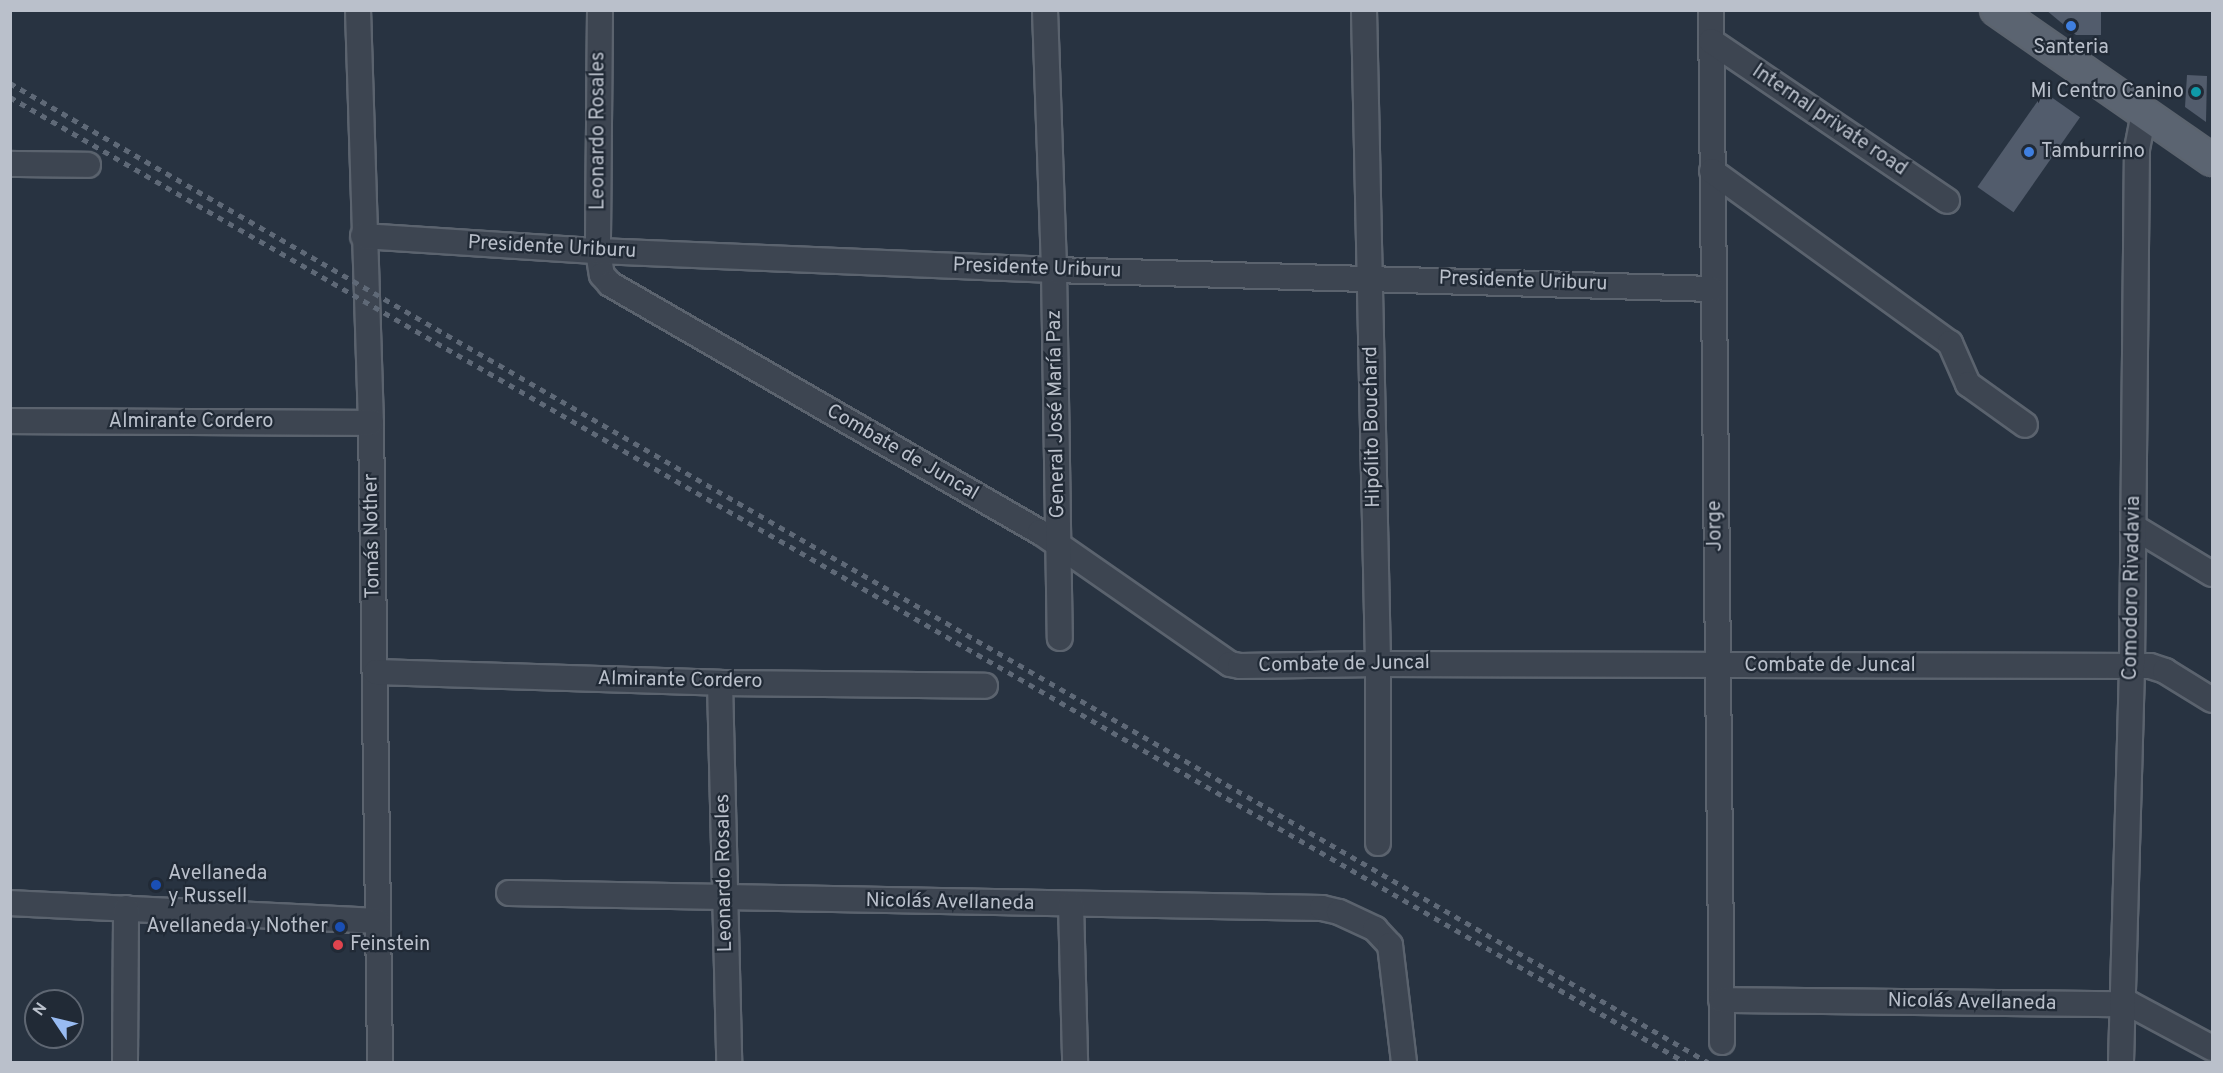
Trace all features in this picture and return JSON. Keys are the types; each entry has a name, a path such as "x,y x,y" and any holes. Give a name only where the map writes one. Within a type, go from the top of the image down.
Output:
{"main road":[{"path":"1998,11 2212,160"}],"street":[{"name":"Tomás Nother","path":"358,10 363,236 371,423 380,1062"},
{"name":"Leonardo Rosales","path":"598,251 600,10"},
{"name":"General José María Paz","path":"1045,10 1054,270 1060,638"},
{"name":"Hipólito Bouchard","path":"1364,10 1377,663 1378,843"},
{"name":"Jorge","path":"1711,10 1712,289 1722,1042"},
{"name":"Internal private road","path":"1711,41 1947,201"},
{"name":"Comodoro Rivadavia","path":"2121,1062 2132,666 2137,149 2144,114"},
{"path":"10,164 88,165"},
{"path":"1712,171 1950,343 1968,384 2025,425"},
{"name":"Presidente Uriburu","path":"363,236 598,251 1054,270 1370,277 1712,289"},
{"name":"Combate de Juncal","path":"598,251 602,275 618,290 1041,532 1230,664 1240,666 1377,663 2150,666 2165,671 2212,700"},
{"name":"Almirante Cordero","path":"10,421 371,423"},
{"path":"2134,527 2212,574"},
{"name":"Almirante Cordero","path":"376,672 720,683 985,686"},
{"name":"Leonardo Rosales","path":"720,683 729,1062"},
{"name":"Nicolás Avellaneda","path":"509,893 726,899 1322,908 1339,912 1375,929 1390,945 1404,1062"},
{"path":"10,903 377,921"},
{"path":"1071,904 1075,1062"},
{"path":"125,1062 126,908"},
{"name":"Nicolás Avellaneda","path":"1721,1000 2123,1004 2141,1008 2212,1047"}],"building":[{"path":"2046,10 2101,10 2101,35 2076,35"},
{"name":"Mi Centro Canino","path":"2187,75 2207,76 2206,122 2185,107"},
{"name":"Tamburrino","path":"2044,92 2080,117 2014,212 1977,187"}],"railway":[{"path":"10,83 1708,1062"},
{"path":"10,97 1685,1062"}],"place":[{"name":"Santeria","path":"2071,26"},
{"name":"Mi Centro Canino","path":"2196,92"},
{"name":"Tamburrino","path":"2029,152"},
{"name":"Avellaneda y Russell","path":"156,885"},
{"name":"Avellaneda y Nother","path":"340,927"},
{"name":"Feinstein","path":"338,945"}]}
